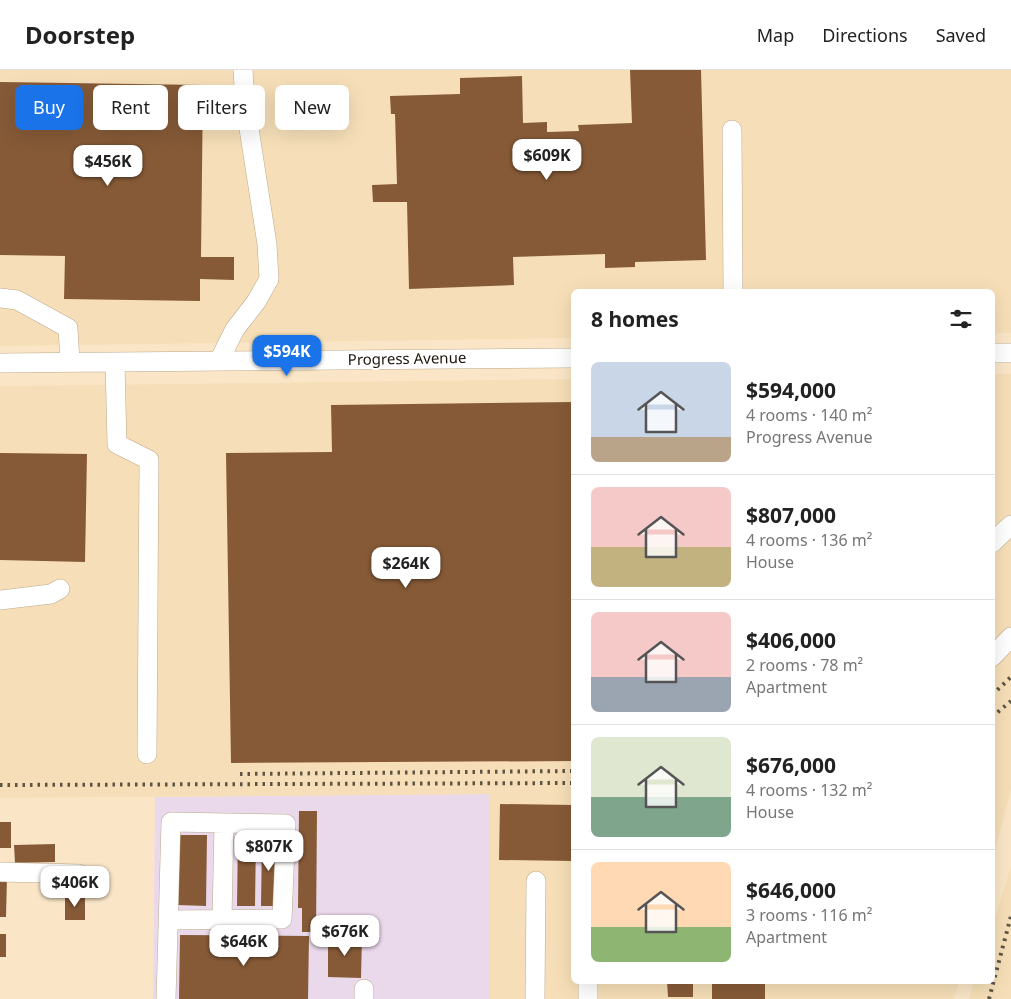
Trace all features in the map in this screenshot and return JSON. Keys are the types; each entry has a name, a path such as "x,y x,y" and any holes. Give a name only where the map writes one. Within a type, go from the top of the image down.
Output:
{"street":[{"path":"219,361 235,329 256,302 269,278 267,244 245,104 243,70"},
{"path":"732,130 733,289"},
{"path":"0,298 17,300 68,328 70,362"},
{"path":"995,354 1011,353"},
{"name":"Progress Avenue","path":"0,363 571,358"},
{"path":"116,362 117,444 149,460 147,754"},
{"path":"995,540 1011,526"},
{"path":"0,600 51,594 60,589"},
{"path":"995,654 1011,637"},
{"path":"166,999 168,920 171,822 286,824 282,919 168,920"},
{"path":"222,919 224,823"},
{"path":"0,872 78,874"},
{"path":"534,999 536,881"},
{"path":"588,984 588,999"}],"shaded area":[{"path":"0,70 1011,70 1011,333 995,333 995,289 571,289 571,338 0,346"},
{"path":"995,374 1011,374 1011,790 995,850"},
{"path":"571,379 571,984 958,984 954,999 490,999 490,794 0,798 0,386"},
{"path":"491,794 490,999 153,999 155,797"},
{"path":"1011,866 1011,999 969,999 973,984 995,984 995,918"}],"building":[{"path":"630,70 701,70 706,260 635,262 635,267 605,268 605,254 513,257 514,285 409,289 407,202 373,202 372,185 397,184 395,114 391,114 390,96 460,94 460,78 522,76 523,123 547,122 547,132 579,131 578,125 632,123"},
{"path":"0,82 203,85 178,85 178,130 202,130 201,257 234,257 234,280 200,279 200,301 64,299 65,256 0,255"},
{"path":"571,402 571,761 231,763 226,453 332,452 331,405"},
{"path":"0,453 87,454 85,562 0,560"},
{"path":"500,804 571,805 571,861 499,860"},
{"path":"299,811 317,811 316,932 302,932 302,908 298,908"},
{"path":"0,822 11,822 11,848 0,848"},
{"path":"178,835 207,835 206,906 177,905"},
{"path":"238,836 256,836 255,906 237,906"},
{"path":"262,837 276,837 275,906 261,906"},
{"path":"55,844 55,862 15,863 14,845"},
{"path":"0,876 7,876 6,917 0,917"},
{"path":"65,897 85,897 85,920 65,920"},
{"path":"0,934 6,934 6,957 0,957"},
{"path":"180,935 309,936 308,999 179,999"},
{"path":"328,936 362,936 361,978 328,977"},
{"path":"667,984 693,984 693,997 668,997"},
{"path":"712,984 765,984 765,999 712,999"}],"railway":[{"path":"995,692 1011,677"},
{"path":"995,714 1011,701"},
{"path":"240,774 571,771"},
{"path":"0,785 571,783"},
{"path":"995,976 1011,916"},
{"path":"989,999 993,984"}]}
